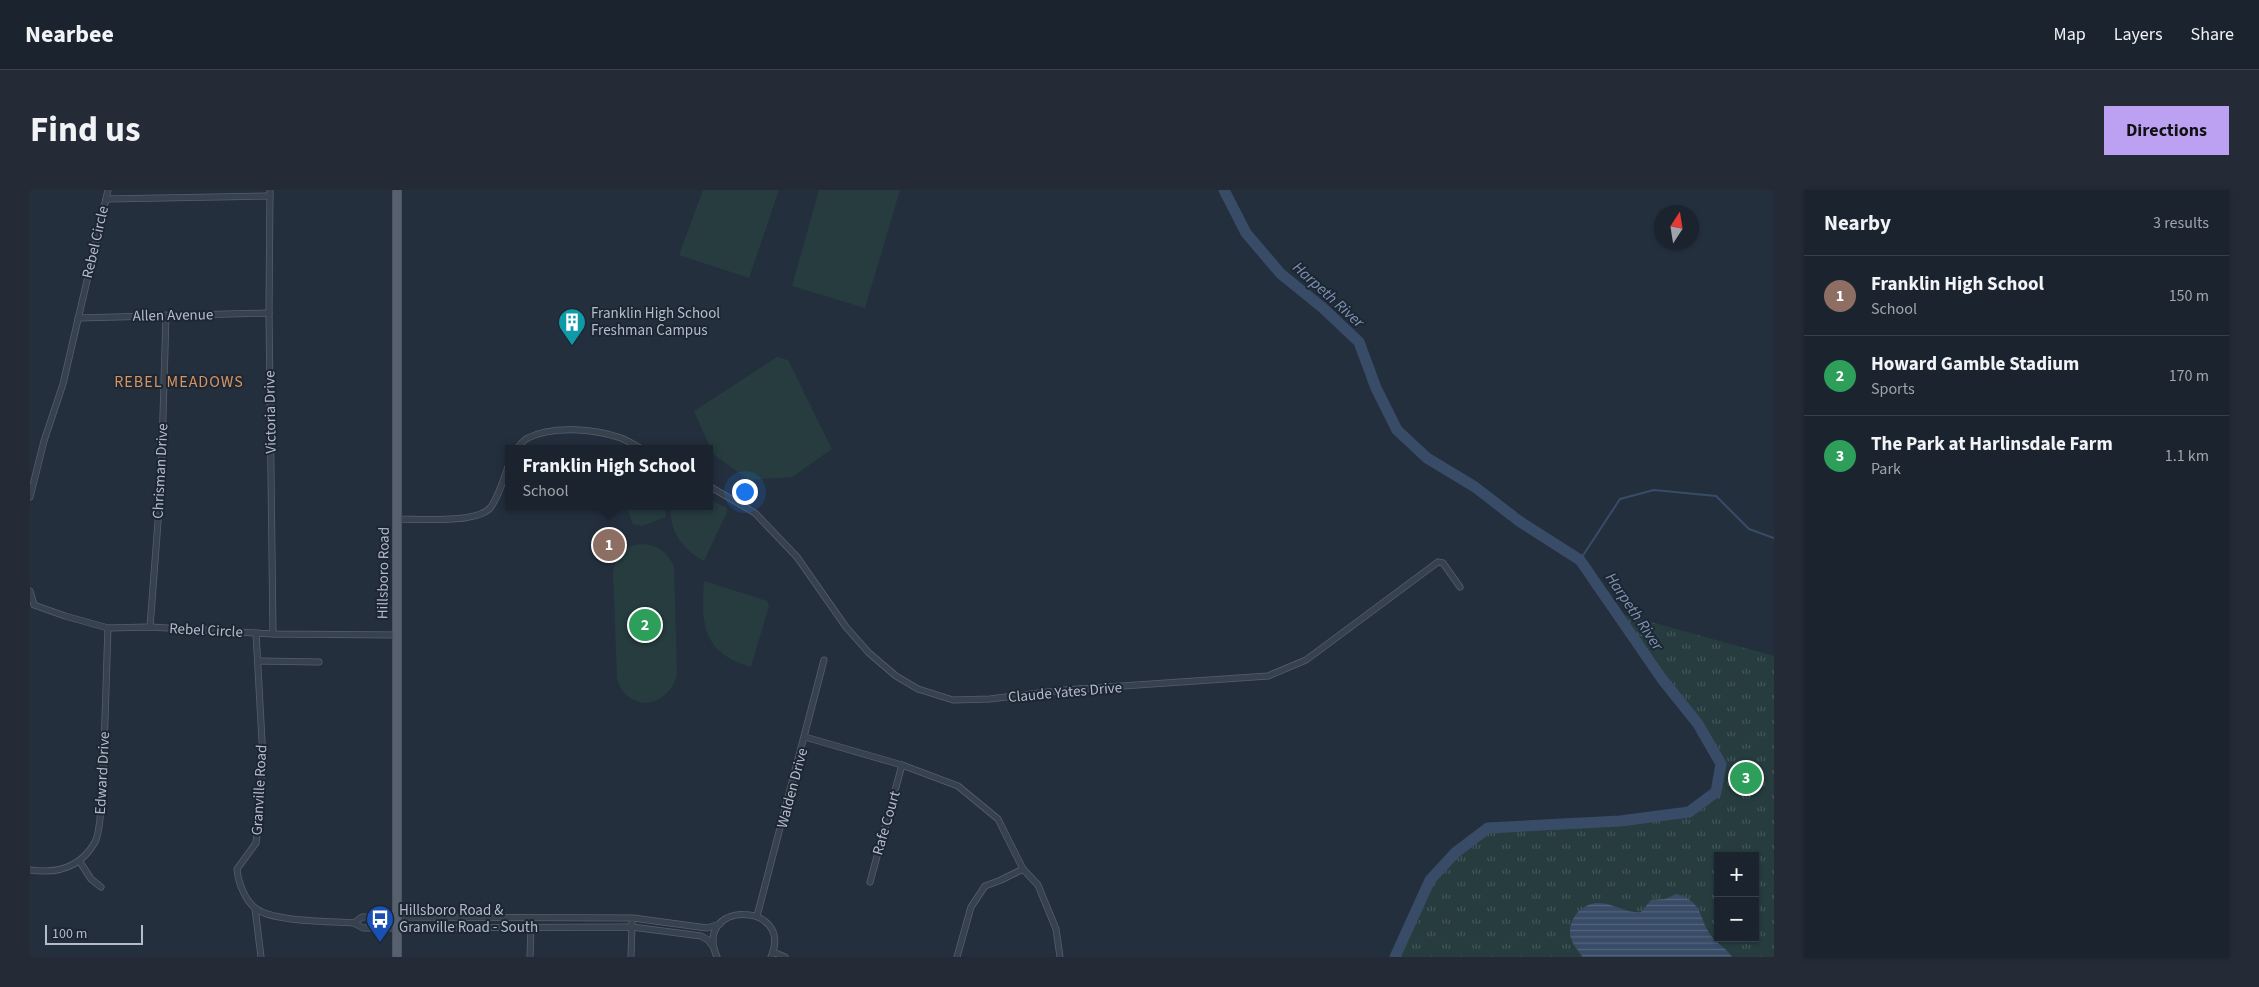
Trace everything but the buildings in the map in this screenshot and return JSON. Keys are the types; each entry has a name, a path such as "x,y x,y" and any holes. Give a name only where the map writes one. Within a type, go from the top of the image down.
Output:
{"main road":[{"name":"Hillsboro Road","path":"397,190 397,957"}],"street":[{"name":"Rebel Circle","path":"30,498 44,441 63,384 108,190"},
{"path":"106,199 270,193"},
{"name":"Victoria Drive","path":"270,193 269,313 273,634"},
{"name":"Allen Avenue","path":"78,318 269,313"},
{"name":"Chrisman Drive","path":"150,627 161,482 166,316"},
{"path":"520,445 527,438 542,432 565,431 608,435 622,438 635,445"},
{"path":"397,519 464,518 482,514 490,508 505,473"},
{"name":"Claude Yates Drive","path":"713,488 755,513 768,526 797,557 846,627 869,653 896,676 918,689 953,700 990,699 1069,689 1268,676 1306,660 1438,562 1443,562 1460,586"},
{"name":"Rebel Circle","path":"30,591 32,607 108,628 150,627 273,634 396,635"},
{"name":"Edward Drive","path":"80,862 96,841 101,804 108,628"},
{"name":"Granville Road","path":"256,633 263,759 260,807 256,843 237,870 246,898 255,908 261,957"},
{"name":"Walden Drive","path":"757,916 824,660"},
{"path":"258,662 319,662"},
{"path":"805,737 902,765 958,786 998,820 1023,869 1038,885 1056,930 1060,957"},
{"name":"Rafe Court","path":"870,882 902,765"},
{"path":"30,870 45,872 71,867 80,862 91,879 101,887"},
{"path":"958,957 971,907 985,886 1023,869"},
{"path":"255,908 274,917 354,923 363,928 632,927 701,936 708,940 714,948"},
{"path":"354,923 362,917 632,918 707,928 720,924 729,917 740,913 757,916 766,922 772,931 774,940 772,954 785,957"},
{"path":"437,918 438,927"},
{"path":"631,957 632,918"},
{"path":"716,957 714,934 720,924"},
{"path":"530,957 531,927"}],"green space":[{"path":"703,190 779,190 749,278 679,255"},
{"path":"819,190 900,190 865,308 792,286"},
{"path":"777,357 788,360 832,449 792,477 749,480 713,454 713,445 709,445 694,411"},
{"path":"713,501 727,508 727,512 704,561 689,551 679,539 672,524 670,510 713,510"},
{"path":"628,510 665,510 666,517 642,526 633,524"},
{"path":"640,544 657,547 665,553 674,567 677,675 671,689 660,699 646,703 630,698 622,690 617,679 613,572 616,562 622,553 629,547"},
{"path":"704,581 767,601 769,606 751,667 723,654 708,635 703,611"},
{"path":"1618,613 1774,656 1774,957 1395,957 1430,880 1455,853 1488,828 1620,821 1689,812 1716,792 1721,764 1698,724 1662,679"}],"water":[{"path":"1676,894 1691,901 1699,911 1714,942 1718,942 1732,957 1583,957 1573,943 1570,934 1572,921 1580,910 1586,906 1604,903 1630,911 1641,912 1651,900 1665,899"}],"waterway":[{"name":"Harpeth River","path":"1224,190 1246,233 1281,274 1323,308 1359,342 1376,388 1397,430 1427,458 1475,487 1519,521 1580,560 1662,679 1698,724 1721,764 1716,792 1689,812 1620,821 1488,828 1455,853 1430,880 1395,957"},
{"path":"1580,560 1620,499 1654,490 1716,496 1749,529 1774,538"}],"place":[{"name":"Franklin High School Freshman Campus","path":"572,346"},
{"name":"Franklin High School","path":"609,545"},
{"name":"Howard Gamble Stadium","path":"645,625"},
{"name":"The Park at Harlinsdale Farm","path":"1746,778"},
{"name":"Hillsboro Road & Granville Road - South","path":"380,943"}],"district":[{"name":"REBEL MEADOWS","path":"179,381"}]}
